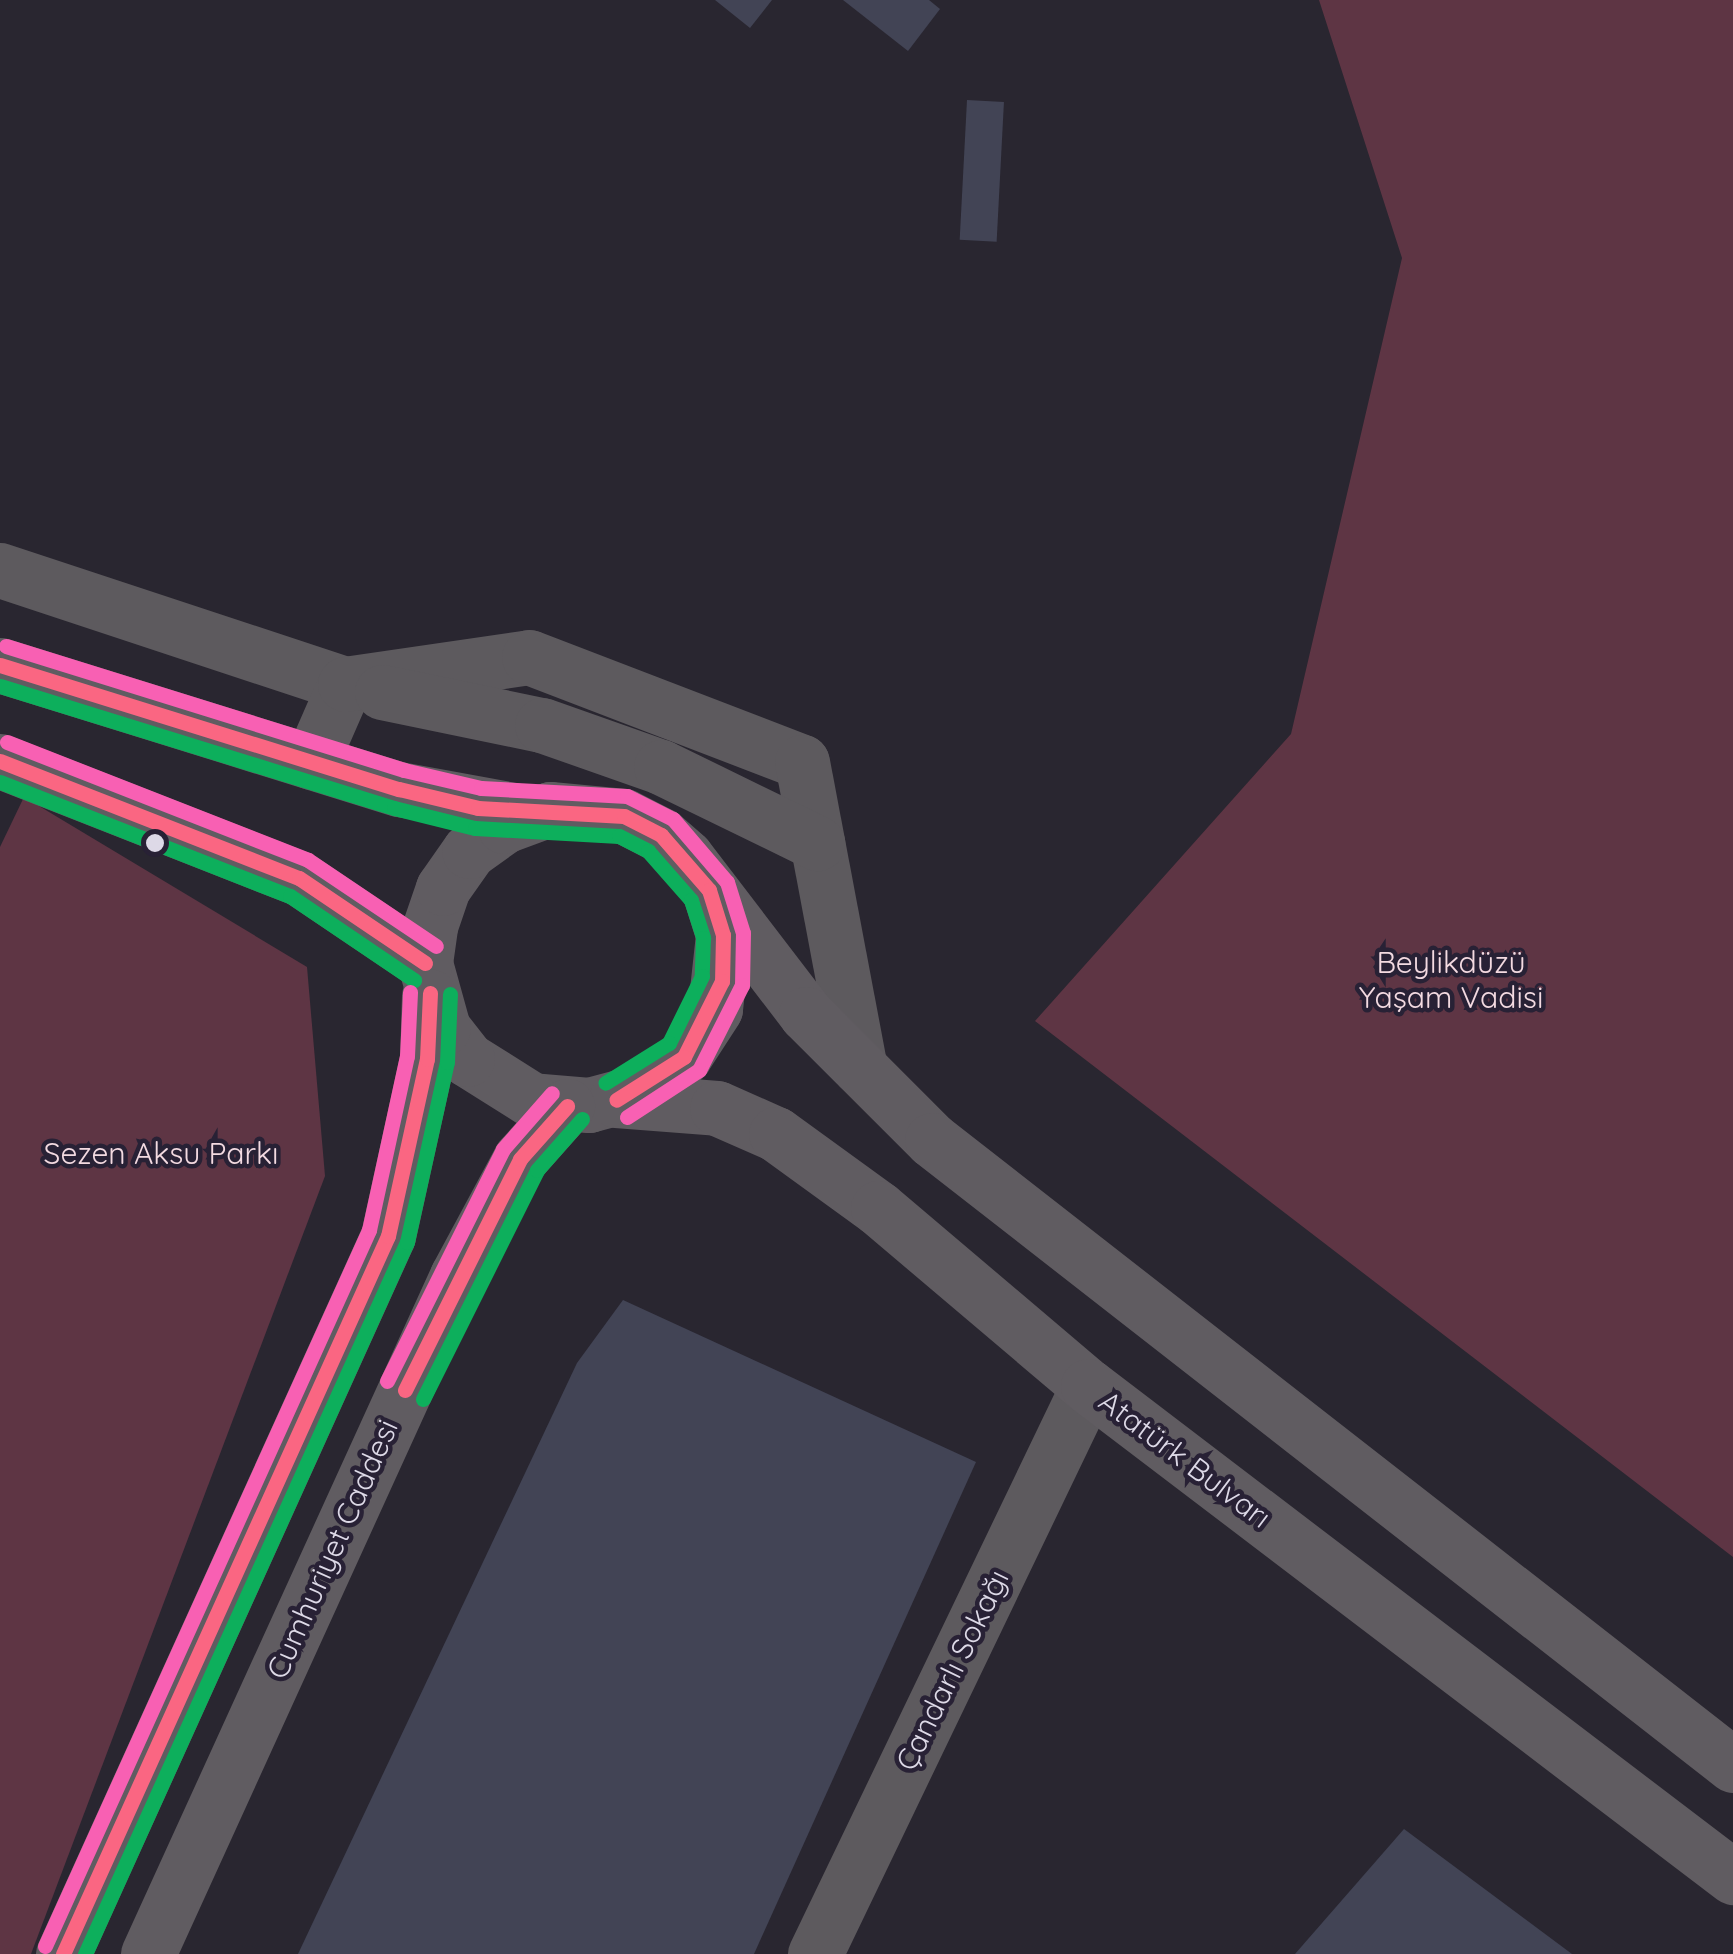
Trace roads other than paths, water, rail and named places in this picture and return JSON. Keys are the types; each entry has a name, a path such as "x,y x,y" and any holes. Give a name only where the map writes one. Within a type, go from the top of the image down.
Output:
{"main road":[{"path":"0,665 312,762 478,808 624,816 661,835 860,1068 932,1140 1038,1227 1733,1764"},
{"path":"2,765 299,878 427,978 466,1059 501,1086 592,1103 674,1067 714,1010 723,935 709,890"},
{"path":"63,1954 388,1236 427,1058 427,978 442,888 469,852 530,813"},
{"name":"Atatürk Bulvarı","path":"592,1103 717,1108 776,1134 878,1208 1088,1386 1733,1877"},
{"name":"Cumhuriyet Caddesi","path":"148,1954 457,1276 520,1159 592,1103"}],"street":[{"path":"0,570 345,684 529,657 802,762 860,1068"},
{"path":"312,762 345,684"},
{"name":"Çandarlı Sokağı","path":"815,1954 1088,1386"}],"park label":[{"name":"Beylikdüzü Yaşam Vadisi","path":"1451,979"},
{"name":"Sezen Aksu Parkı","path":"161,1153"}]}
